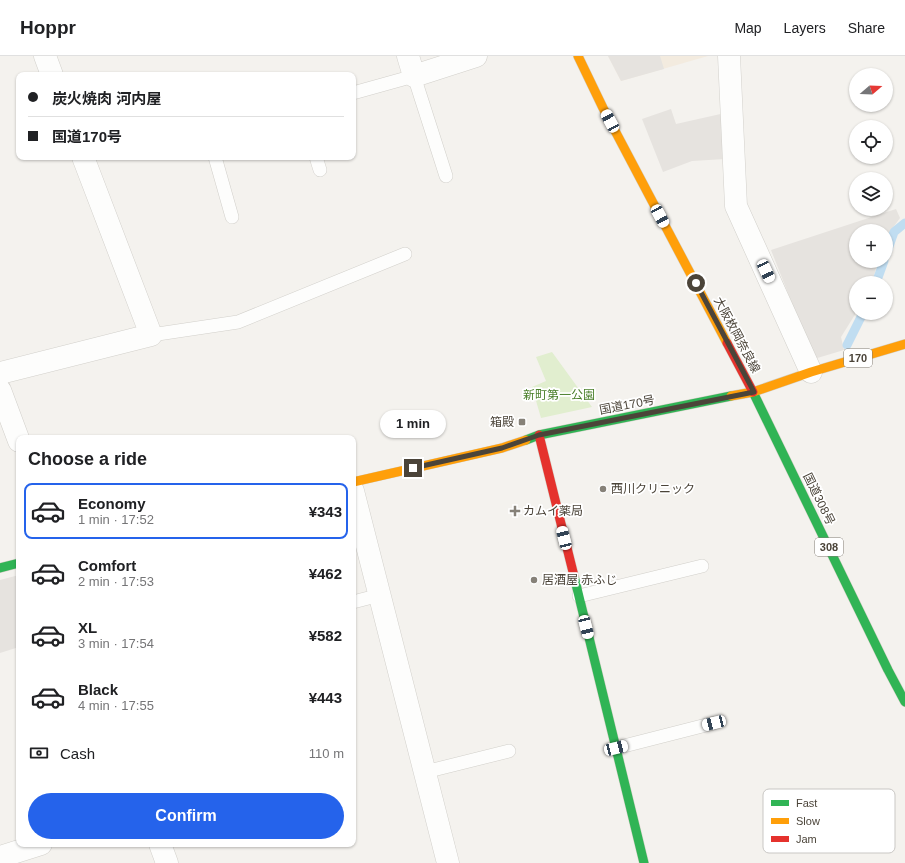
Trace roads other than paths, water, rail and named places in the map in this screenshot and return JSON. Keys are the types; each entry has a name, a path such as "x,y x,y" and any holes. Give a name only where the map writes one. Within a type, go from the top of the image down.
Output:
{"main road":[{"name":"大阪枚岡奈良線","path":"578,56 607,114 754,392"},
{"name":"国道170号","path":"356,481 502,448 539,435 754,392 811,372 905,344"},
{"name":"国道308号","path":"754,392 905,702"},
{"path":"539,435 644,863"},
{"path":"0,568 16,564"}],"street":[{"path":"45,56 51,72"},
{"path":"411,66 476,56"},
{"path":"729,56 736,206 811,372"},
{"path":"0,374 151,335 84,160"},
{"path":"0,390 17,435"},
{"path":"356,503 448,863"},
{"path":"0,857 32,847"},
{"path":"161,847 167,863"}],"lane":[{"path":"356,92 411,66 446,176"},
{"path":"216,160 232,217"},
{"path":"317,160 320,170"},
{"path":"151,335 238,322 405,254"},
{"path":"579,596 702,566"},
{"path":"356,601 380,595"},
{"path":"616,748 714,723"},
{"path":"425,772 510,751"}],"waterway":[{"path":"893,235 894,232 905,223"},
{"path":"879,276 881,268"},
{"path":"847,345 860,320"}],"place":[{"name":"箱殿","path":"522,422"},
{"name":"西川クリニック","path":"603,489"},
{"name":"カムイ薬局","path":"515,511"},
{"name":"居酒屋 赤ふじ","path":"534,580"}],"park label":[{"name":"新町第一公園","path":"559,395"}]}
